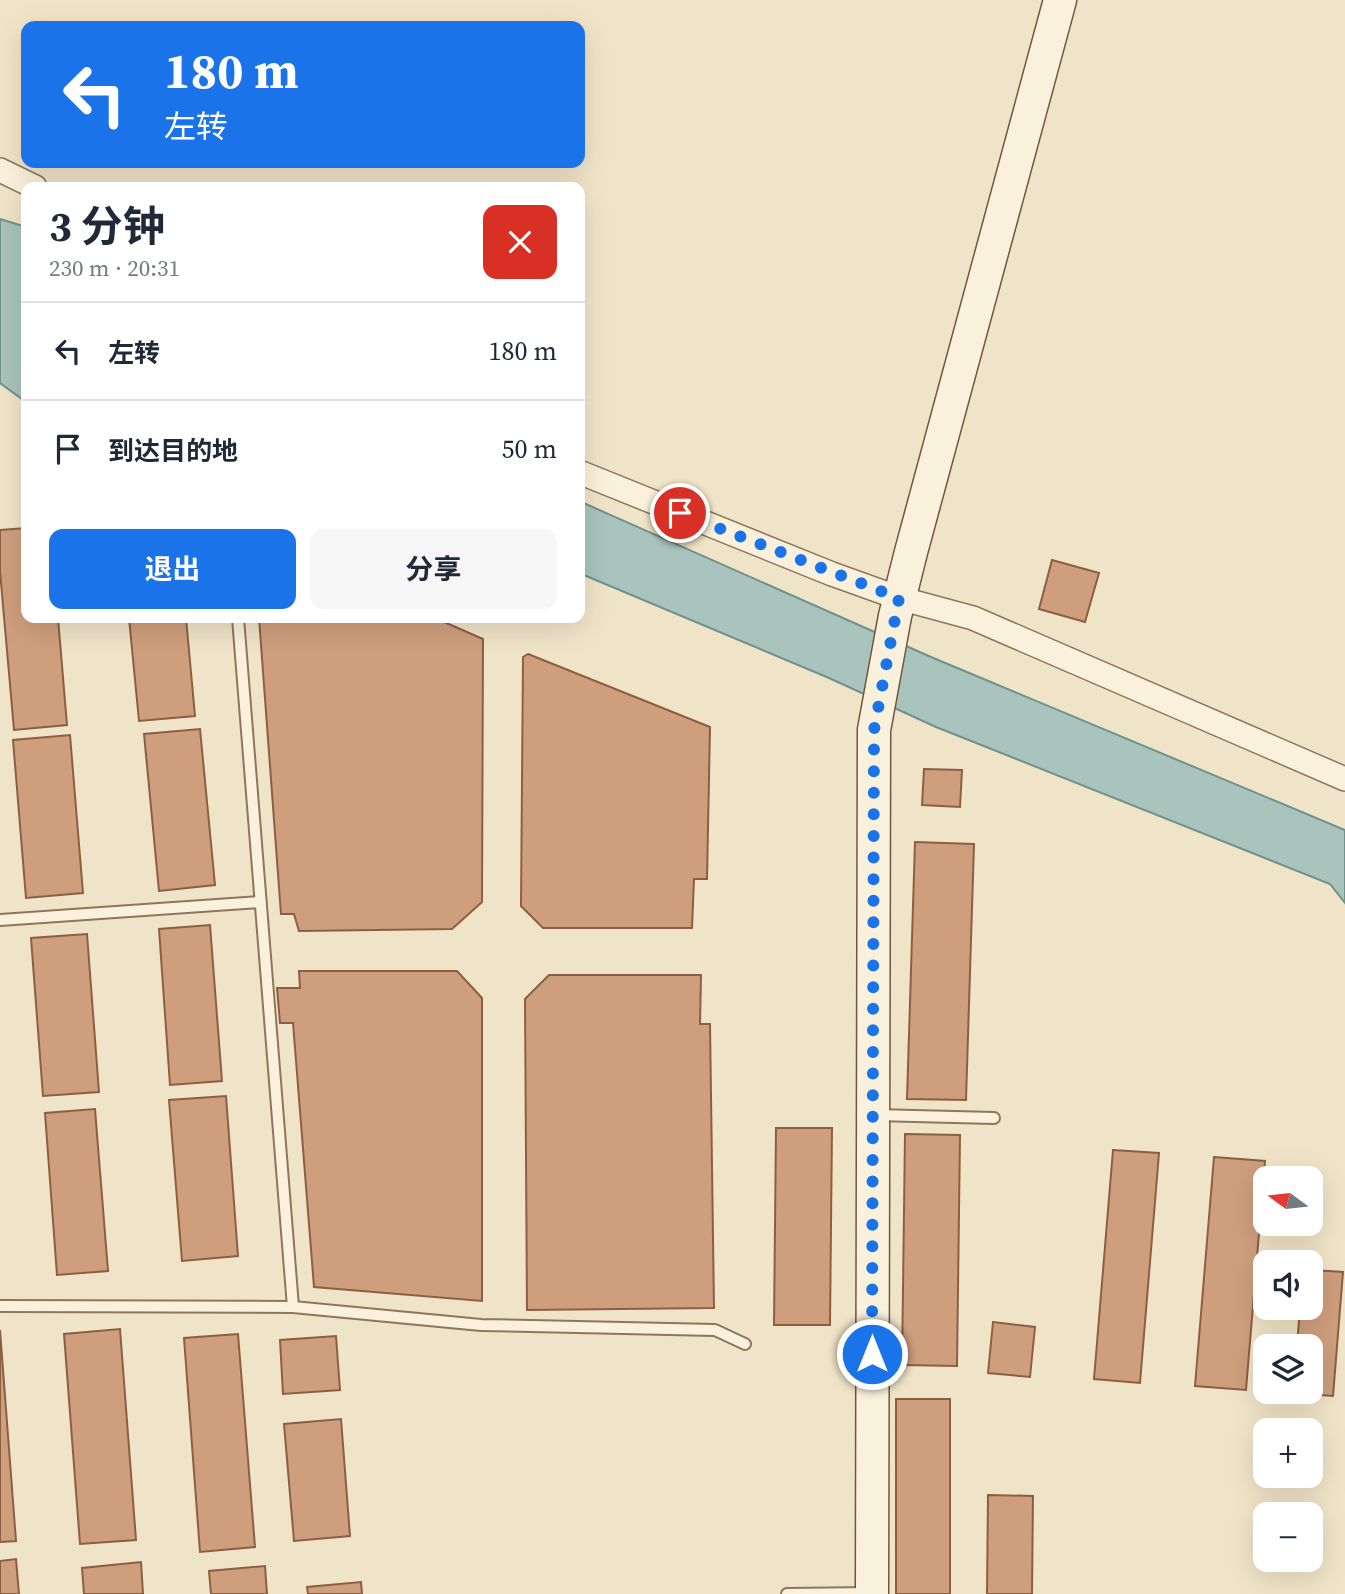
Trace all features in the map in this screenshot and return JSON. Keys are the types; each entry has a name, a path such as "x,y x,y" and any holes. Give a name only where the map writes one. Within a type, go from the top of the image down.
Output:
{"street":[{"path":"872,1594 874,730 897,607 1060,0"},
{"path":"0,170 25,182"},
{"path":"585,475 897,607 973,618 1345,779"}],"lane":[{"path":"238,623 293,1307"},
{"path":"0,920 261,902"},
{"path":"873,1115 994,1118"},
{"path":"0,1306 293,1307 481,1325 715,1330 745,1343"},
{"path":"787,1594 872,1594"}],"water":[{"path":"0,219 21,225 21,398 0,383"},
{"path":"585,504 931,657 1345,830 1345,903 1330,884 936,727 829,678 585,576"}],"building":[{"path":"21,528 21,623 58,623 67,725 14,730 0,571 0,530"},
{"path":"1052,560 1099,573 1085,622 1039,609"},
{"path":"129,623 186,623 195,716 139,721"},
{"path":"259,623 446,623 483,639 482,902 452,929 299,931 294,914 281,914"},
{"path":"528,654 710,727 707,879 694,879 692,928 543,928 521,906 523,657"},
{"path":"200,729 215,885 159,891 144,734"},
{"path":"70,735 83,893 26,898 13,740"},
{"path":"924,769 962,770 960,807 922,805"},
{"path":"915,842 974,844 966,1100 907,1099"},
{"path":"210,925 222,1081 170,1085 159,929"},
{"path":"87,934 99,1092 43,1096 31,938"},
{"path":"299,971 457,971 482,998 482,1301 314,1287 293,1023 280,1023 277,988 300,988"},
{"path":"549,975 701,975 700,1024 710,1024 714,1308 527,1310 525,999"},
{"path":"226,1096 238,1256 182,1261 169,1100"},
{"path":"95,1109 108,1271 57,1275 45,1113"},
{"path":"776,1128 832,1128 830,1325 774,1325"},
{"path":"905,1134 960,1135 957,1366 902,1365"},
{"path":"1113,1150 1159,1153 1140,1383 1094,1379"},
{"path":"1214,1157 1265,1161 1265,1166 1253,1166 1253,1236 1259,1236 1258,1250 1253,1250 1253,1306 1246,1390 1195,1386"},
{"path":"1323,1271 1343,1272 1333,1396 1323,1395 1323,1334 1298,1334 1299,1320 1323,1320"},
{"path":"993,1322 1035,1327 1030,1377 988,1373"},
{"path":"120,1329 136,1540 80,1544 64,1334"},
{"path":"0,1330 16,1541 0,1542"},
{"path":"238,1334 255,1547 200,1552 184,1338"},
{"path":"336,1336 340,1390 283,1394 280,1340"},
{"path":"896,1399 950,1399 950,1594 896,1594"},
{"path":"341,1419 350,1536 294,1541 284,1424"},
{"path":"988,1495 1033,1496 1032,1594 987,1594"},
{"path":"16,1559 19,1594 0,1594 0,1561"},
{"path":"141,1562 143,1594 84,1594 82,1568"},
{"path":"265,1566 267,1594 211,1594 209,1571"},
{"path":"361,1582 362,1594 308,1594 307,1587"}],"route":[{"path":"680,513 899,598 874,730 872,1354"}]}
